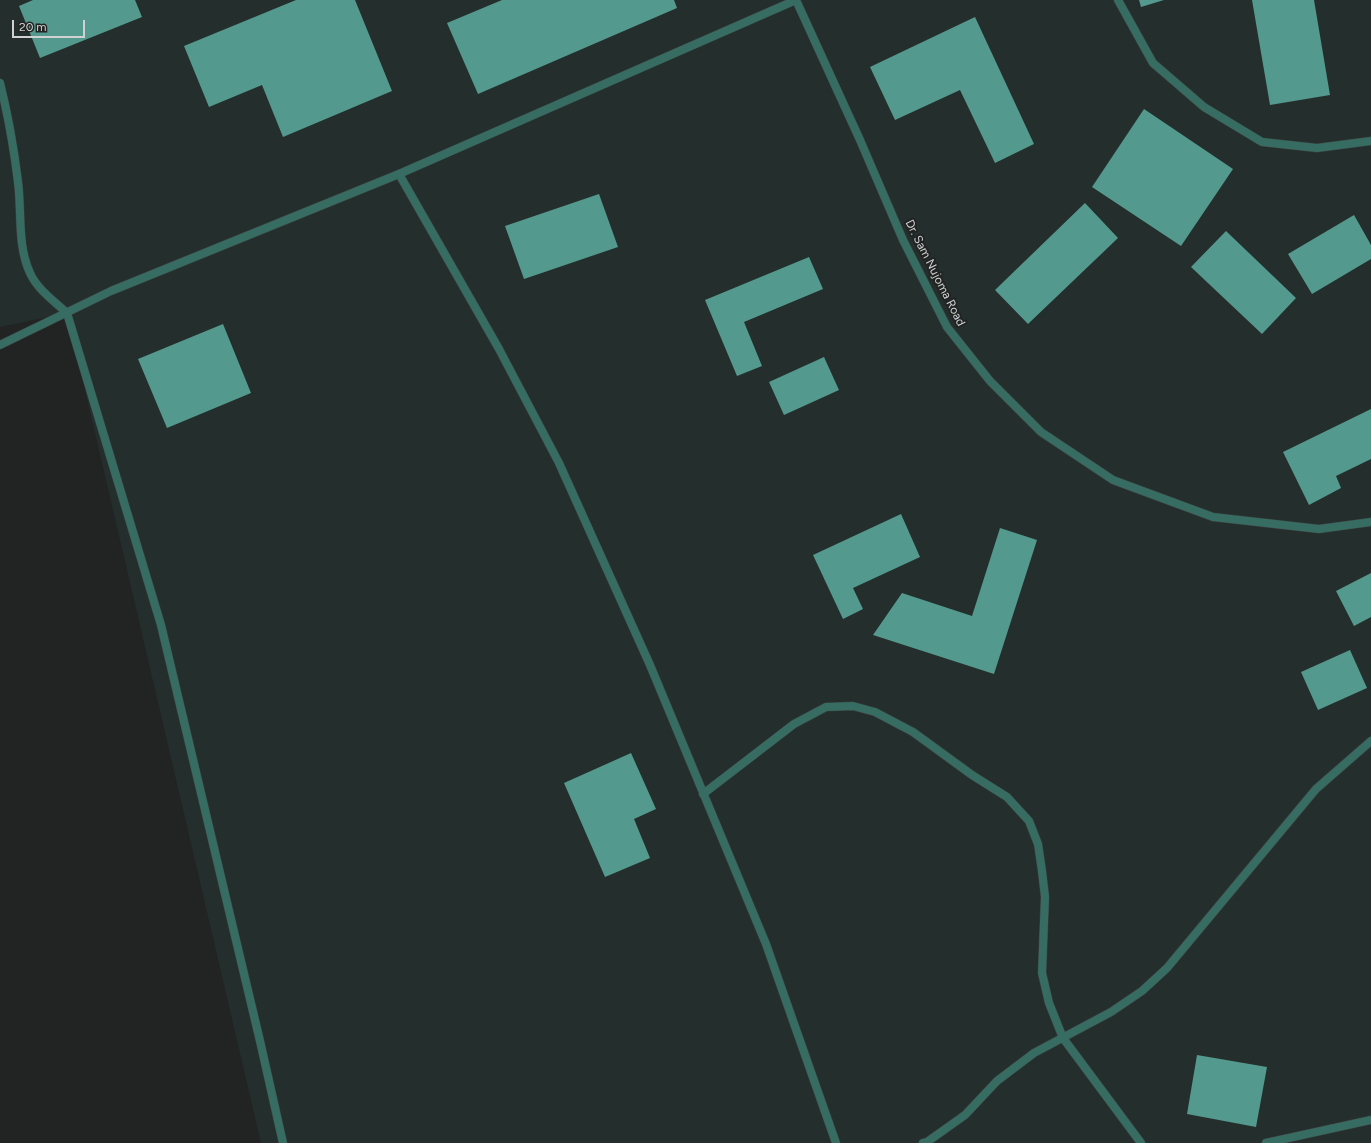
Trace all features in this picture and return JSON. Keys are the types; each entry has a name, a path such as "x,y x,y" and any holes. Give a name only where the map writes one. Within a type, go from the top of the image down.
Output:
{"street":[{"path":"0,345 111,292 399,174 796,0"},
{"name":"Dr. Sam Nujoma Road","path":"796,0 903,240 947,327 990,381 1041,432 1113,480 1213,517 1319,529 1371,522"},
{"path":"1118,0 1154,63 1204,107 1262,142 1317,148 1371,141"},
{"path":"0,83 6,107 18,183 25,262 30,274 39,287 67,313 161,625 283,1143"},
{"path":"399,174 499,349 559,463 650,665 766,944 836,1143"},
{"path":"703,794 794,724 826,707 853,706 876,712 913,732 972,775 1007,797 1029,821 1038,844 1045,897 1042,973 1049,1003 1063,1038 1141,1143"},
{"path":"923,1143 927,1142 964,1115 997,1081 1034,1053 1117,1008 1142,991 1167,968 1316,789 1371,741"},
{"path":"1266,1143 1371,1120"}],"shaded area":[{"path":"0,0 1371,0 1371,1143 261,1143 67,313 0,327"}],"building":[{"path":"33,0 135,0 142,17 40,58 19,6"},
{"path":"296,0 355,0 392,91 283,137 262,85 209,107 184,46"},
{"path":"502,0 674,0 677,8 478,94 447,23"},
{"path":"1139,0 1164,0 1141,7"},
{"path":"1252,0 1314,0 1330,95 1270,105"},
{"path":"975,17 1034,144 995,163 960,90 895,120 870,67"},
{"path":"1144,109 1233,169 1181,246 1092,187"},
{"path":"599,194 618,247 524,279 505,226"},
{"path":"1085,203 1118,238 1028,324 995,290"},
{"path":"1354,215 1371,245 1371,259 1312,294 1288,254"},
{"path":"1226,231 1296,298 1262,334 1191,267"},
{"path":"809,257 823,289 744,322 762,366 737,376 705,300"},
{"path":"223,324 251,393 167,428 138,359"},
{"path":"824,357 839,390 784,415 769,382"},
{"path":"1371,409 1371,459 1336,476 1341,488 1309,505 1283,452"},
{"path":"901,514 920,557 853,588 863,609 843,619 813,555"},
{"path":"1000,528 1037,540 994,674 873,635 902,593 972,616"},
{"path":"1371,573 1371,617 1354,626 1336,591"},
{"path":"1350,650 1367,688 1318,710 1301,672"},
{"path":"631,753 656,809 634,819 650,858 605,877 564,783"},
{"path":"1197,1055 1267,1067 1256,1127 1187,1114"}]}
